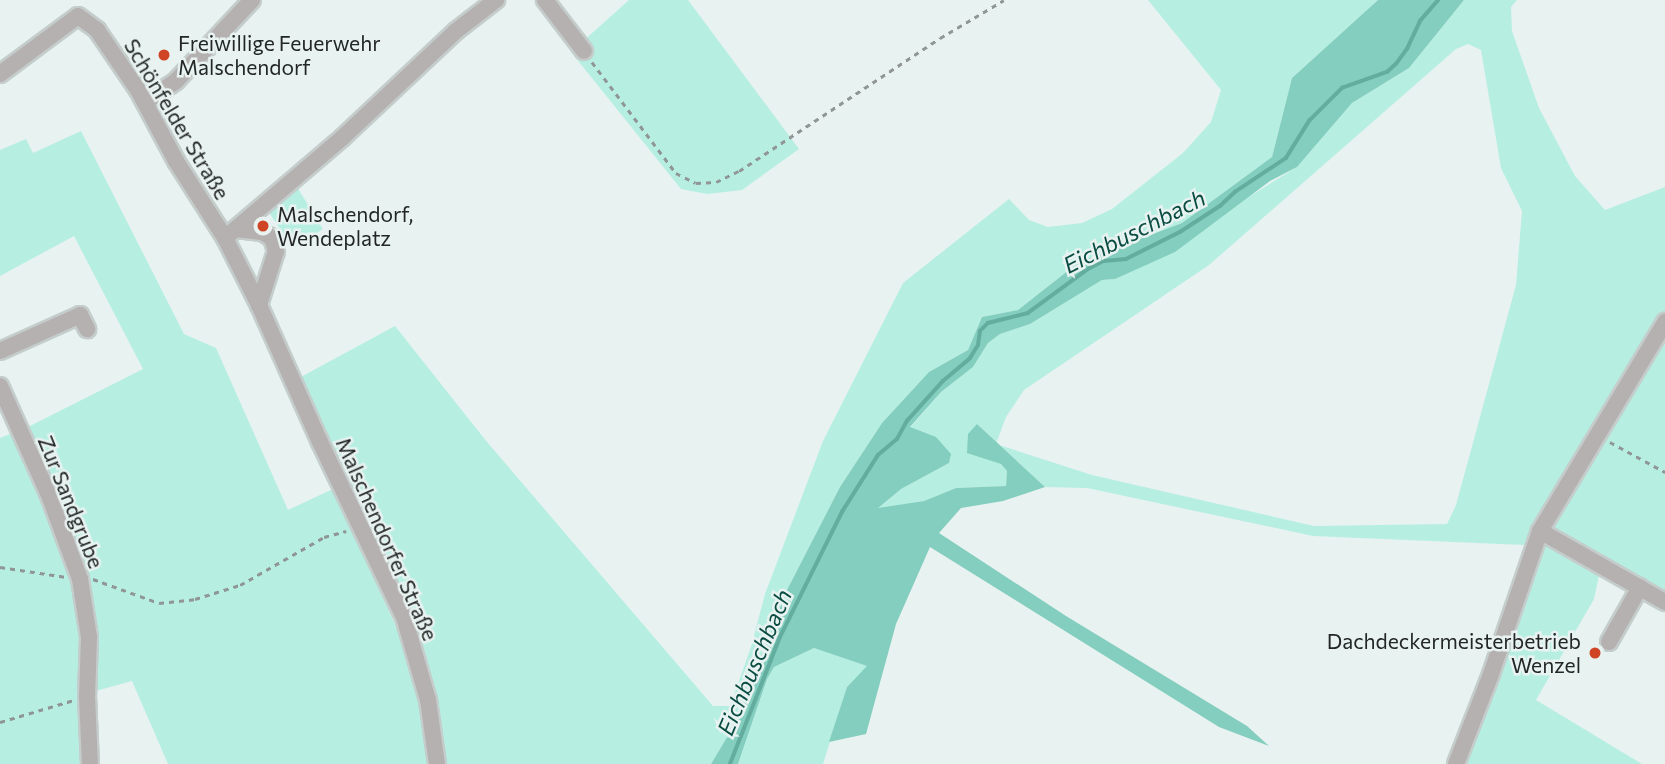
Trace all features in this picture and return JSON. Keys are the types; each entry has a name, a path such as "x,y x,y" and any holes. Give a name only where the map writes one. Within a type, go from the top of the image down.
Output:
{"street":[{"path":"145,102 176,81 252,0"},
{"path":"231,233 342,138 456,31 496,0"},
{"path":"545,0 584,51"},
{"name":"Schönfelder Straße","path":"0,74 78,8 97,30 145,102 176,161 231,233 259,305 292,378"},
{"path":"231,233 261,232 272,238 276,251 259,305"},
{"path":"0,351 80,315 87,329"},
{"path":"1456,764 1491,674 1540,531 1665,322"},
{"name":"Malschendorfer Straße","path":"292,378 404,617 418,659 437,764"},
{"name":"Zur Sandgrube","path":"0,386 50,498 80,579 89,637 87,696 90,764"},
{"path":"1540,531 1665,602"},
{"path":"1609,642 1640,587"}],"path":[{"path":"584,51 676,173 696,183 716,183 739,171 940,38 1004,0"},
{"path":"1597,439 1608,441 1665,472"},
{"path":"0,567 104,581 159,603 195,599 240,585 324,537 362,527"},
{"path":"0,722 87,696"}],"green space":[{"path":"629,0 688,0 799,149 742,190 707,194 681,189 571,52"},
{"path":"1148,0 1378,0 1292,78 1272,157 1182,223 1079,262 1018,310 982,317 968,350 929,372 882,423 840,487 787,590 735,724 711,764 445,764 444,741 425,651 385,551 299,378 395,326 487,442 713,706 730,706 751,647 765,594 823,441 903,283 1009,199 1029,220 1048,227 1082,223 1112,209 1183,153 1211,122 1221,90"},
{"path":"1378,0 1464,0 1409,68 1352,103 1297,167 1270,181 1175,252 1115,279 1102,280 1030,324 1000,334 988,343 973,367 941,392 910,427 936,437 951,454 949,463 901,489 878,508 924,501 956,488 1006,486 1007,471 1001,464 967,453 968,434 977,424 1045,487 1003,501 961,508 939,533 1066,616 1247,726 1269,746 1219,727 930,547 896,624 866,734 829,742 847,687 867,666 814,648 774,667 767,679 738,764 711,764 735,724 787,590 840,487 882,423 929,372 968,350 982,317 1018,310 1079,262 1182,223 1272,157 1292,78"},
{"path":"1464,0 1517,0 1511,7 1512,31 1539,108 1575,176 1605,210 1665,187 1665,315 1524,545 1313,536 1087,488 1045,487 1000,445 1092,475 1314,526 1447,524 1456,505 1516,285 1522,211 1501,168 1481,50 1468,44 1456,49 1209,265 1024,390 1006,417 997,442 977,424 983,456 1001,464 1007,471 1006,486 956,488 924,501 876,509 901,489 949,463 910,428 941,392 973,367 988,343 1000,334 1030,324 1102,280 1115,279 1297,167 1352,103 1409,68"},
{"path":"81,131 184,334 216,348 288,510 333,489 410,657 430,764 168,764 132,681 92,692 94,631 24,429 143,369 74,236 0,276 0,150 26,139 33,153"},
{"path":"297,187 323,229 293,248 268,211"},
{"path":"1665,322 1665,601 1601,566 1594,599 1536,700 1642,764 1458,764 1540,531"},
{"path":"15,432 71,564 84,622 86,764 0,764 0,438"},
{"path":"814,648 868,666 847,687 823,764 738,764 767,679 774,667"}],"waterway":[{"name":"Eichbuschbach","path":"730,764 780,637 842,512 878,455 897,439 907,421 943,381 970,358 978,345 980,331 988,323 1028,313 1088,269 1104,261 1126,259 1180,232 1220,206 1235,192 1286,158 1309,121 1342,88 1387,72 1396,64 1407,49 1420,21 1438,0"}],"place":[{"name":"Freiwillige Feuerwehr Malschendorf","path":"164,55"},
{"name":"Malschendorf, Wendeplatz","path":"263,226"},
{"name":"Dachdeckermeisterbetrieb Wenzel","path":"1595,653"}]}
